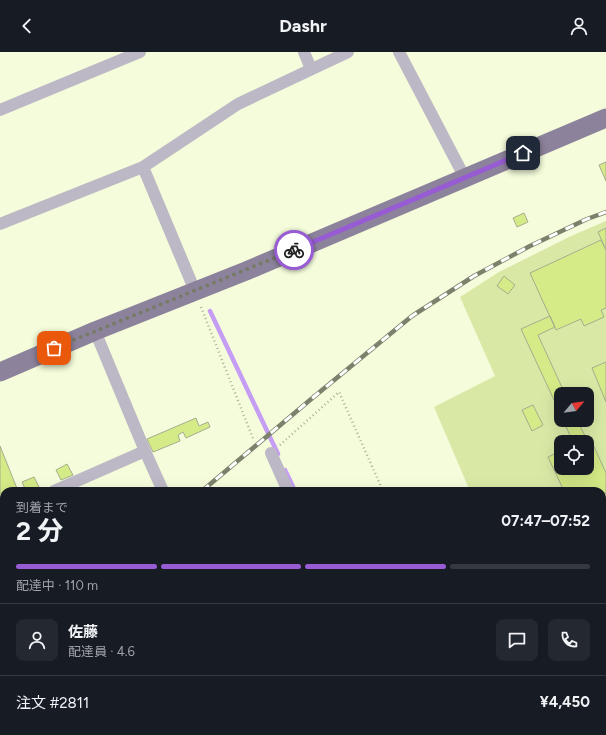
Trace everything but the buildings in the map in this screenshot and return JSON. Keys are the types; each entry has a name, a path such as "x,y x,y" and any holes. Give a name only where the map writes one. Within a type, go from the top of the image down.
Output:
{"main road":[{"path":"0,372 95,331 195,292 606,118"}],"street":[{"path":"0,110 140,52"},
{"path":"304,52 311,69"},
{"path":"0,224 143,167 238,104 348,52"},
{"path":"399,52 465,178"},
{"path":"143,167 195,292"},
{"path":"95,331 161,487"},
{"path":"63,487 145,451"},
{"path":"271,452 286,487"}],"path":[{"path":"195,292 254,441"},
{"path":"271,452 339,392 381,487"}],"green space":[{"path":"606,221 606,293 522,329 554,400 554,427 566,427 570,435 554,435 554,454 548,457 554,470 554,475 556,475 562,487 468,487 434,407 495,376 460,297 499,272 571,236"},
{"path":"606,308 606,362 592,368 606,402 606,473 594,447 594,435 584,435 580,427 594,427 594,387 562,387 538,335 555,327 557,330 581,319 584,326 603,317 601,310"}],"waterway":[{"path":"210,311 278,454"},
{"path":"285,470 293,487"}],"railway":[{"path":"207,487 412,316 474,276 530,246 587,219 606,212"}],"way so far":[{"path":"54,348 195,292 294,250"}],"route":[{"path":"294,250 523,153"}]}
